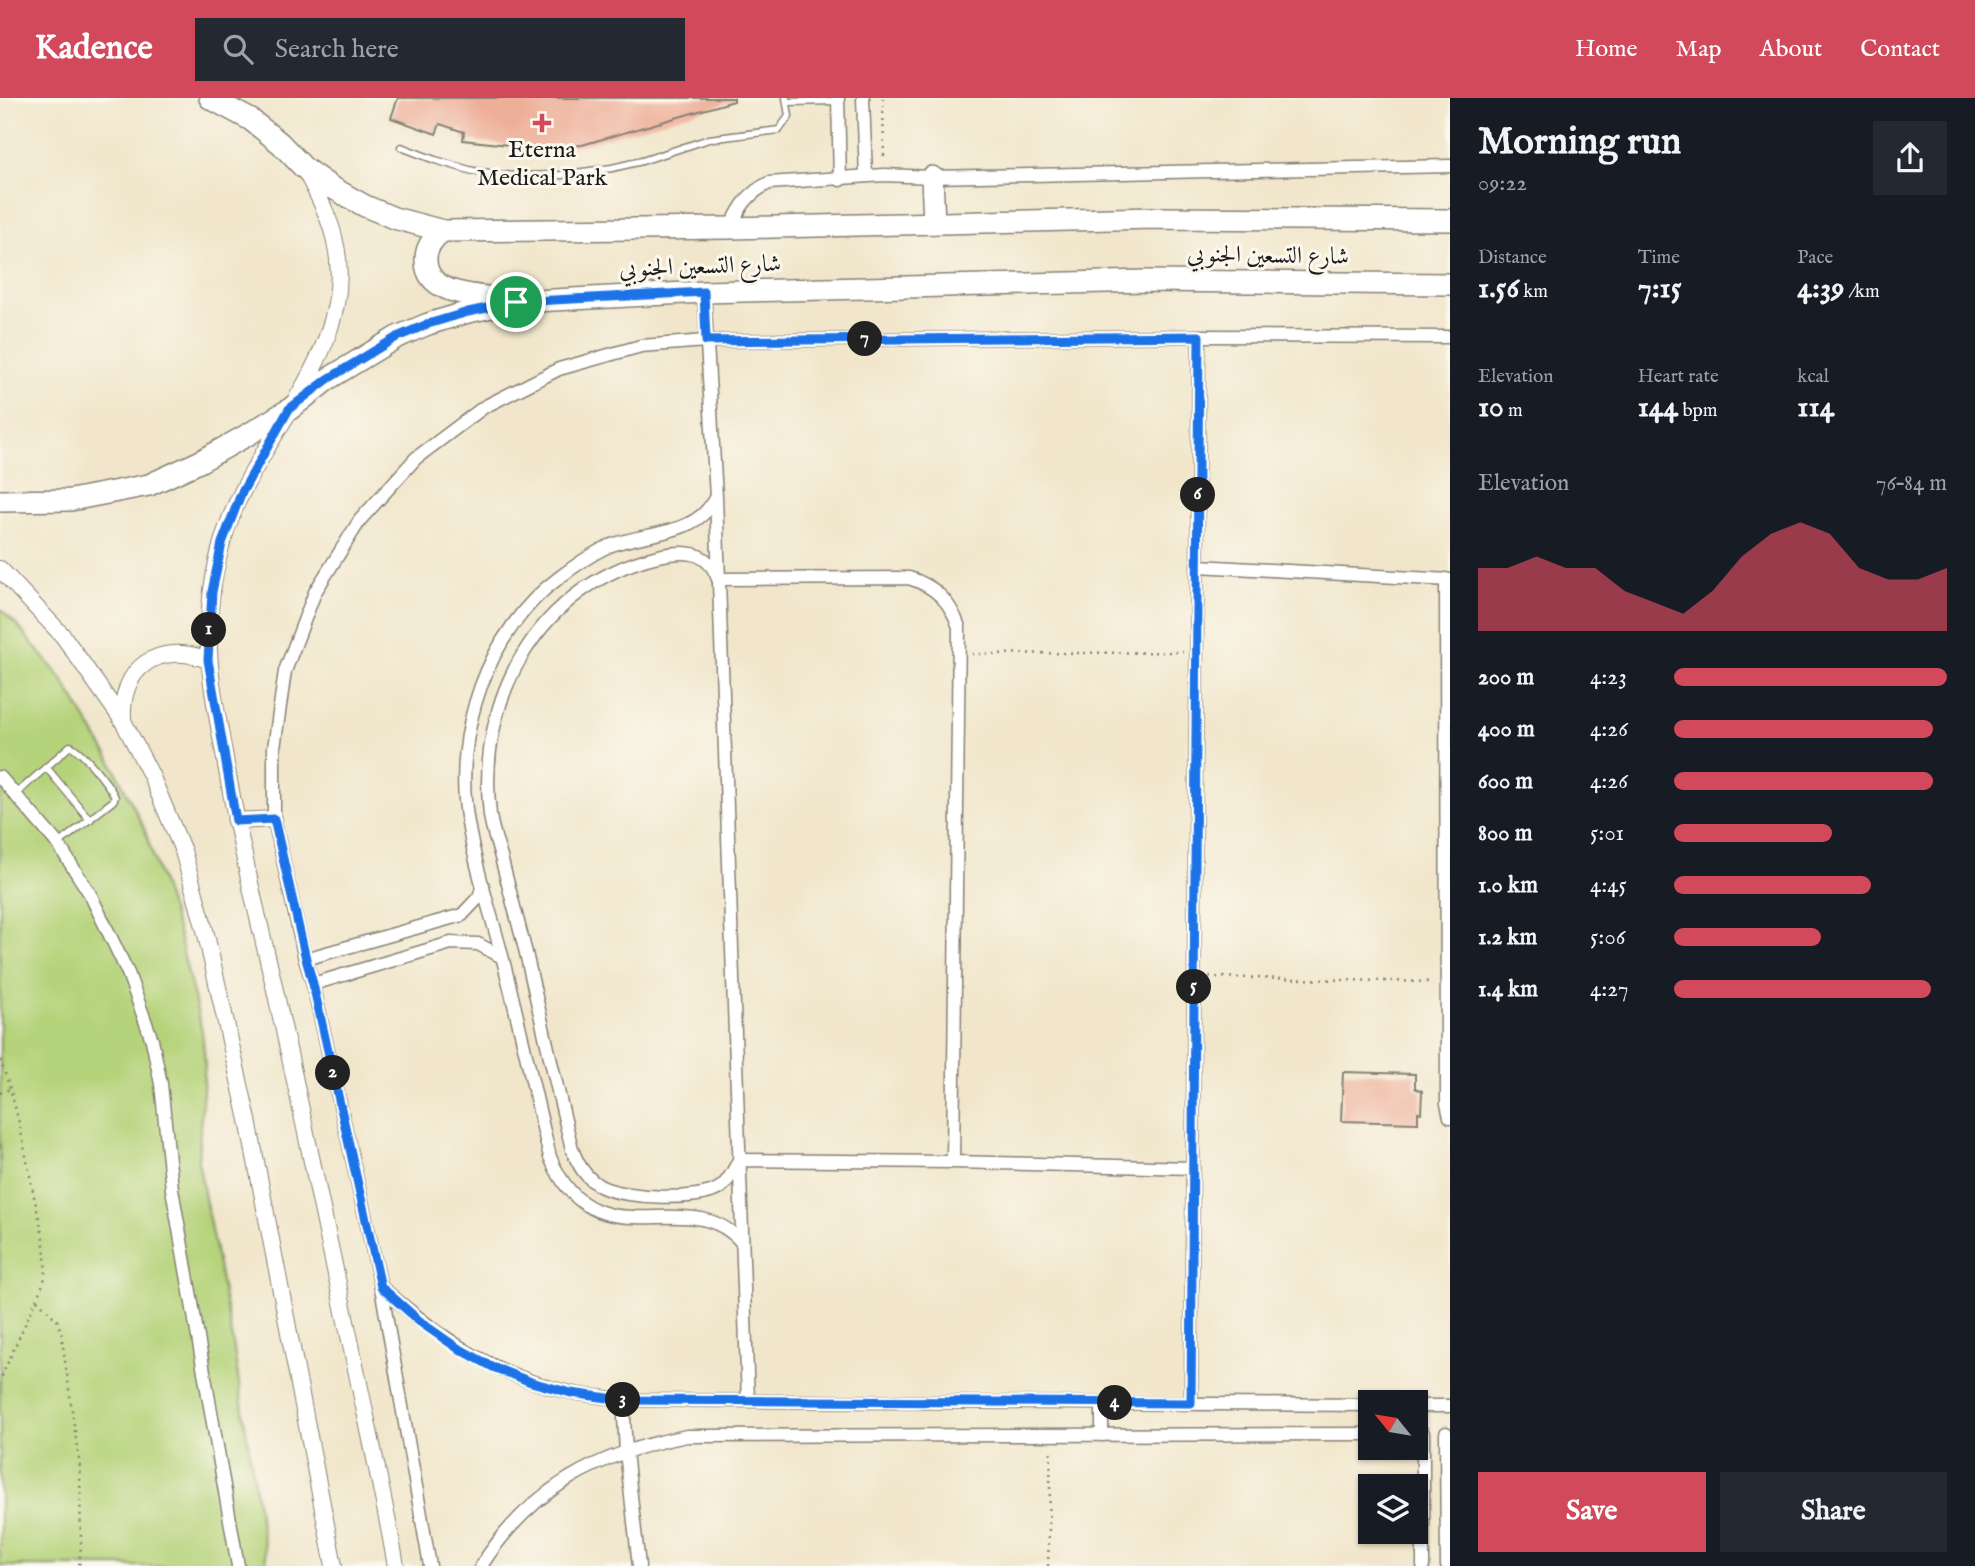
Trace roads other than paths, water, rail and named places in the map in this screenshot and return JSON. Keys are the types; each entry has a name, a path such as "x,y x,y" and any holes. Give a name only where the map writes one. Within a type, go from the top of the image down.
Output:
{"main road":[{"name":"شارع التسعين الجنوبي","path":"209,98 251,120 280,142 304,169 331,187 394,218 443,231 730,228 1154,218 1450,220"},
{"path":"932,177 933,223"},
{"path":"443,231 430,244 425,260 436,283 451,290 516,302"},
{"name":"شارع التسعين الجنوبي","path":"0,501 71,500 149,485 200,462 289,409 328,379 397,337 468,312 516,302 704,292 1146,281 1450,284"}],"street":[{"path":"863,98 866,176"},
{"path":"838,99 840,180"},
{"path":"730,228 746,198 755,189 769,183 884,175 932,177 1450,166"},
{"path":"304,169 324,207 335,239 337,298 331,327 320,355 241,494 226,531 212,592 208,660 236,821 304,1116 396,1566"},
{"path":"704,292 716,497 748,1401"},
{"path":"1191,1403 1199,336"},
{"path":"430,1566 381,1287 274,819 274,748 285,671 315,592 360,520 416,458 484,407 559,369 641,346 706,341 1199,336 1450,338"},
{"path":"716,497 710,508 692,523 634,538 586,558 555,581 528,608 505,638 487,672 474,708 466,746 464,784 467,822 550,1157 557,1176 570,1193 587,1206 607,1215 627,1218 706,1219 733,1231 742,1243"},
{"path":"718,579 710,562 694,553 684,552 619,568 598,578 570,598 539,632 508,682 496,714 489,749 487,783 490,818 525,950 572,1149 578,1164 587,1177 614,1192 629,1195 690,1195 706,1194 721,1187 732,1175 739,1160"},
{"path":"1198,566 1448,580 1447,1104 1450,1117"},
{"path":"0,569 63,636 123,722 168,812 183,851 202,917 248,1120 334,1566"},
{"path":"718,579 909,578 923,582 946,600 959,627 953,1162"},
{"path":"123,722 122,708 128,684 142,666 163,654 174,653 186,653 208,660"},
{"path":"0,777 58,844 90,894 128,973 152,1040 161,1084 172,1189 238,1566"},
{"path":"236,821 274,819"},
{"path":"306,959 451,920 472,907 483,885"},
{"path":"313,984 451,943 478,944 502,957"},
{"path":"739,1160 1193,1168"},
{"path":"381,1287 445,1339 493,1367 531,1382 571,1393 623,1400 1358,1405"},
{"path":"623,1400 639,1566"},
{"path":"1102,1403 1102,1435"},
{"path":"1428,1406 1450,1406"},
{"path":"1428,1433 1448,1433 1447,1566"},
{"path":"481,1566 492,1548 516,1520 543,1496 573,1475 645,1444 687,1437 1358,1434"},
{"path":"1420,1460 1423,1566"}],"lane":[{"path":"401,146 435,160 493,174 534,176 586,172 642,161 709,139 751,132 774,132 787,121 787,100 838,99"},
{"path":"16,794 72,745 115,795 113,801 58,844"},
{"path":"46,767 90,820"}],"place":[{"name":"Eterna Medical Park","path":"542,123"}]}
